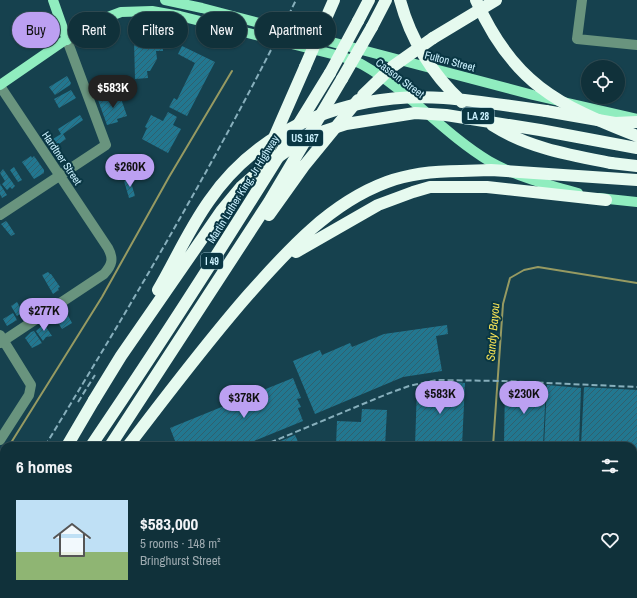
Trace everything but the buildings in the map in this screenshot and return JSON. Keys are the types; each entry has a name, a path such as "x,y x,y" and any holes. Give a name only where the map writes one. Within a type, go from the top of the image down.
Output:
{"highway":[{"path":"222,246 258,176 334,0"},
{"name":"Martin Luther King, Jr Highway","path":"93,442 141,372 222,246 330,73 369,0"},
{"name":"I 49","path":"113,442 269,202 342,79 386,0"},
{"name":"LA 28","path":"400,0 415,40 431,68 456,96 480,117 494,126 529,143 564,154 637,166"},
{"path":"476,0 491,30 504,51 533,82 548,94 583,114 637,136"},
{"path":"245,238 271,213 304,166 363,95 392,67 433,38 496,0"},
{"path":"121,356 208,202 239,165 251,154 278,135 318,115 351,104 379,100 443,98 546,111 615,124 637,122"},
{"name":"US 167","path":"69,442 121,356 222,210 241,187 306,137 367,119 415,113 446,115 637,148"},
{"path":"131,442 195,358 272,268 305,235 328,216 366,191 404,176 435,171 491,170 637,180"},
{"path":"272,268 307,244 378,205 430,187 487,187 606,200"}],"main road":[{"path":"53,0 67,40"},
{"name":"Fulton Street","path":"165,0 202,8 533,95 637,119"},
{"name":"Casson Street","path":"0,86 67,40 86,25 103,18 121,12 152,11 180,16 340,56 361,64 380,75 456,137 489,161 522,176 606,200 637,202"}],"street":[{"path":"582,0 577,39 637,45"},
{"path":"0,215 106,145 67,40"},
{"name":"Hardtner Street","path":"0,86 111,253 111,264 104,274 1,339"},
{"path":"625,116 637,111"},
{"path":"0,440 29,395 32,385 1,339"}],"waterway":[{"path":"11,442 102,297 169,177 232,71"},
{"name":"Sandy Bayou","path":"493,442 503,304 510,278 524,270 538,267 637,283"}],"railway":[{"path":"47,442 176,226 238,114 296,0"},
{"path":"78,402 95,375"},
{"path":"272,442 387,394 409,386 437,380 504,381 637,387"}]}
